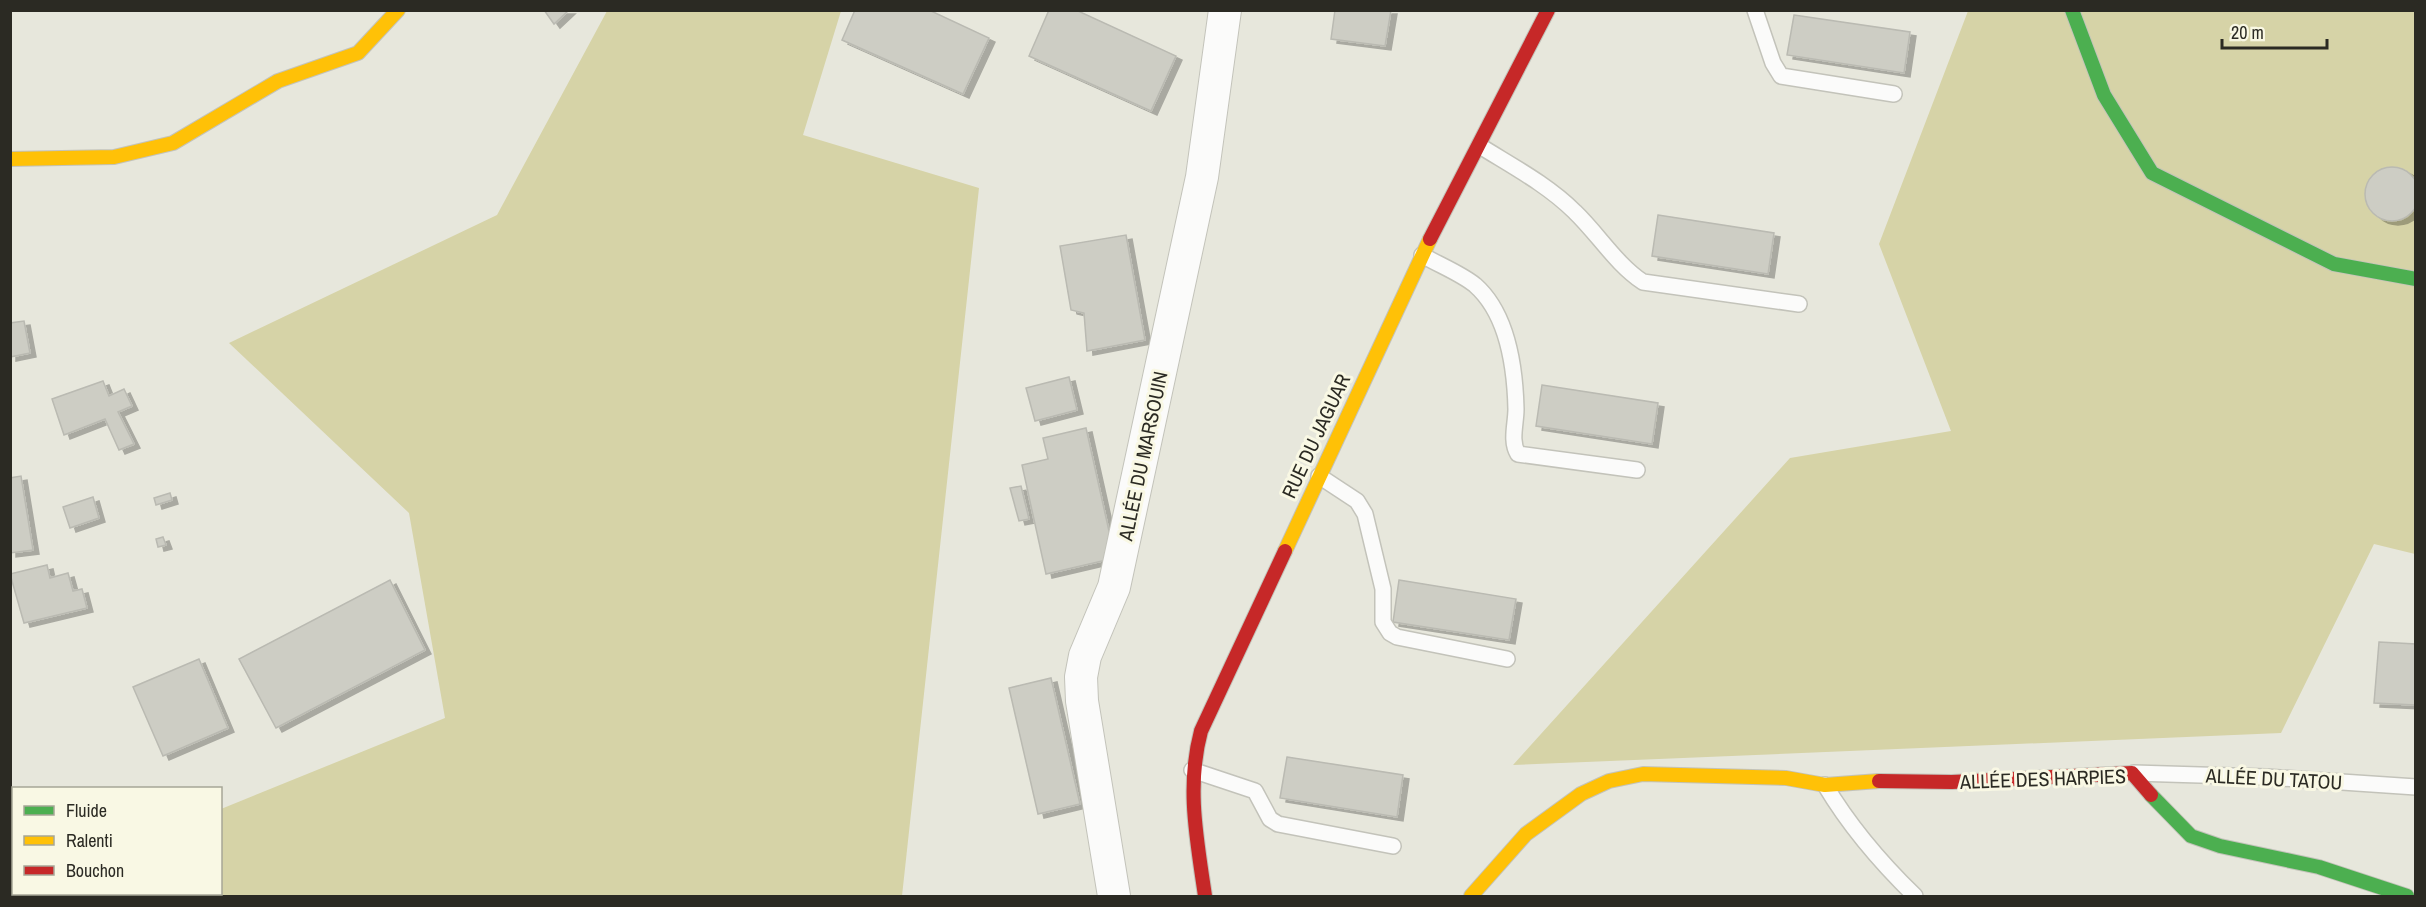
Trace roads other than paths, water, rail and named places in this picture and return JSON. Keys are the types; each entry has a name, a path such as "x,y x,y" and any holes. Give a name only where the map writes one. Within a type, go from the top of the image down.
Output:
{"street":[{"path":"10,159 114,157 173,143 278,81 358,53 398,10"},
{"name":"ALLÉE DU MARSOUIN","path":"1114,897 1082,701 1081,677 1085,656 1114,587 1122,552 1202,177 1225,10"},
{"name":"RUE DU JAGUAR","path":"1205,897 1192,795 1192,770 1201,731 1422,255 1548,10"},
{"path":"2072,10 2104,95 2152,172 2334,264 2415,279"},
{"name":"ALLÉE DES HARPIES","path":"1471,897 1526,834 1581,794 1609,781 1643,774 1785,778 1825,784 1863,781 1952,782 2132,773 2168,814 2192,836 2220,846 2319,867 2407,897"}],"lane":[{"path":"1755,10 1773,63 1782,76 1894,94"},
{"path":"1480,146 1529,176 1575,211 1629,271 1643,282 1799,304"},
{"path":"1422,255 1474,285 1498,312 1509,351 1516,409 1514,445 1518,454 1637,470"},
{"path":"1319,476 1357,501 1365,514 1383,589 1383,622 1390,633 1397,637 1507,659"},
{"path":"1192,770 1255,791 1270,819 1278,824 1393,846"},
{"name":"ALLÉE DU TATOU","path":"2132,773 2266,777 2415,787"},
{"path":"1825,784 1853,828 1878,860 1914,897"}]}
